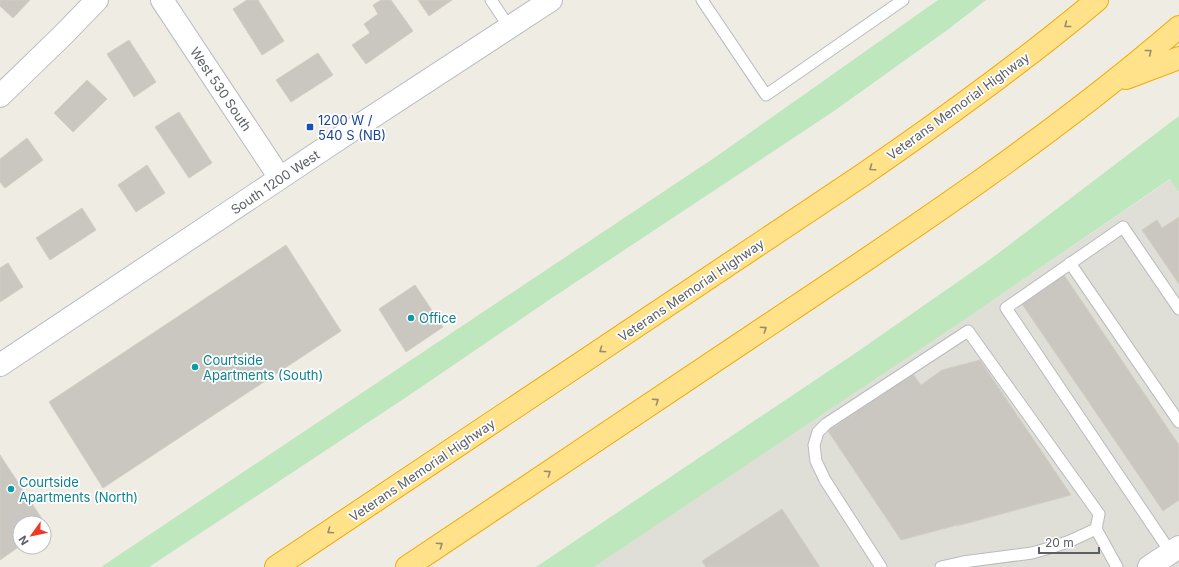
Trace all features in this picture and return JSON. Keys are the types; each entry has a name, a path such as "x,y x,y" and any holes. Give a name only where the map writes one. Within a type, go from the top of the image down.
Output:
{"highway":[{"name":"Veterans Memorial Highway","path":"276,567 928,130 1070,23 1097,0"},
{"path":"407,567 963,194 1108,85 1179,27"},
{"path":"1108,85 1179,58"}],"main road":[{"path":"0,96 97,0"},
{"name":"West 530 South","path":"162,0 280,178"},
{"name":"South 1200 West","path":"0,365 280,178 551,0"},
{"path":"1149,567 1175,550"}],"lane":[{"path":"491,0 509,27"},
{"path":"702,0 766,95 903,0"},
{"path":"1175,550 1006,308 1123,227 1179,309"},
{"path":"1070,263 1179,422"},
{"path":"881,567 825,480 816,461 814,446 818,432 826,424 968,331 1099,514 1096,529 1117,567"},
{"path":"941,567 963,562 1032,553 1070,541 1096,529"}],"shaded area":[{"path":"1171,179 1179,192 1179,567 594,567 970,316"}],"green space":[{"path":"938,0 986,0 950,28 834,111 149,567 101,567 717,156"},
{"path":"1179,116 1179,192 1170,179 970,316 594,567 536,567 857,352 992,258"}],"building":[{"path":"0,0 30,0 13,18 0,6"},
{"path":"247,0 258,0 284,41 262,55 233,9"},
{"path":"381,0 391,0 413,31 366,64 352,45 370,33 364,24 378,14 373,5"},
{"path":"418,0 452,0 429,16"},
{"path":"129,40 156,82 134,97 107,54"},
{"path":"318,53 333,75 291,102 276,80"},
{"path":"87,80 107,99 73,132 54,113"},
{"path":"179,112 212,163 189,178 155,127"},
{"path":"27,138 43,160 5,188 0,182 0,159"},
{"path":"147,165 165,193 136,212 118,185"},
{"path":"82,208 96,230 50,260 36,238"},
{"path":"1179,217 1179,284 1142,230 1157,220 1162,228"},
{"name":"Courtside Apartments (South)","path":"286,245 341,331 103,488 49,402"},
{"path":"8,263 23,287 0,302 0,268"},
{"path":"1064,275 1179,445 1179,500 1163,511 1022,304"},
{"name":"Office","path":"415,285 443,327 406,352 379,309"},
{"path":"980,360 1071,495 901,540 828,431 913,374 921,385 942,370"},
{"name":"Courtside Apartments (North)","path":"0,455 39,515 12,515 12,552 0,560"},
{"path":"782,509 820,567 706,567 702,561"}],"place":[{"name":"1200 W / 540 S (NB)","path":"310,127"},
{"name":"Office","path":"411,318"},
{"name":"Courtside Apartments (South)","path":"195,367"},
{"name":"Courtside Apartments (North)","path":"11,489"}]}
